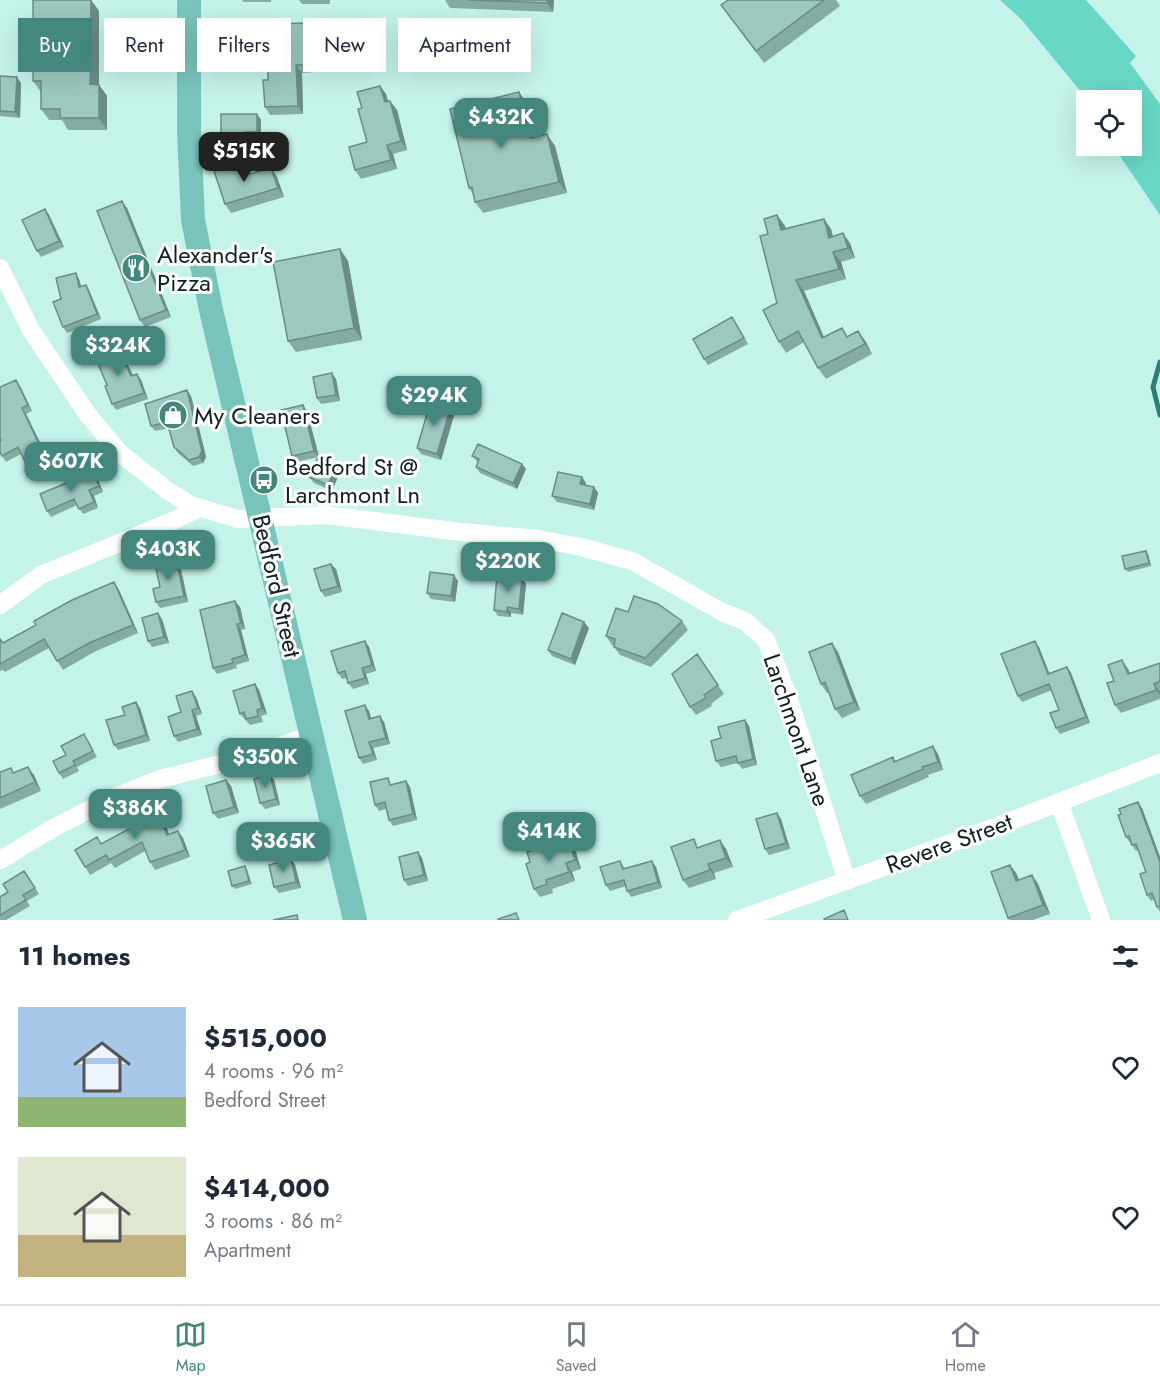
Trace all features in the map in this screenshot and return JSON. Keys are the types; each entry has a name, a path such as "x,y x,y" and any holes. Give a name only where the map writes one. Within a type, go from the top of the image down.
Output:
{"main road":[{"name":"Bedford Street","path":"189,0 189,131 193,220 211,310 355,920"}],"street":[{"name":"Larchmont Lane","path":"0,268 31,330 88,415 120,453 168,491 190,505 237,519 326,515 538,539 581,547 632,561 722,612 746,621 766,640 786,690 847,880"},
{"path":"0,605 41,575 200,508"},
{"path":"0,860 55,827 160,779 240,759 312,735"},
{"name":"Revere Street","path":"737,920 1160,763"},
{"path":"1059,802 1101,920"}],"green space":[{"path":"1000,0 1086,0 1136,56 1130,63 1160,104 1160,215 1120,156 1142,156 1142,90 1080,90 1021,19"}],"building":[{"path":"33,0 91,0 91,18 33,18"},
{"path":"468,0 547,0 547,3"},
{"path":"728,0 824,0 756,51 721,5"},
{"path":"291,23 303,23 303,65 296,65 298,106 265,107 263,80 268,80 268,72 291,72"},
{"path":"33,72 90,72 90,84 99,85 99,118 60,118 60,109 41,109 41,81 33,81"},
{"path":"0,76 17,77 15,112 0,111"},
{"path":"380,86 385,102 390,101 401,141 387,145 391,160 355,170 349,147 367,142 358,109 362,108 357,92"},
{"path":"519,92 530,138 547,134 559,182 475,202 472,187 469,188 450,109"},
{"path":"221,114 257,114 257,132 245,132 245,136 221,137"},
{"path":"239,164 243,176 271,168 278,188 225,204 214,171"},
{"path":"122,201 166,310 140,320 97,211"},
{"path":"45,209 59,241 37,251 22,220"},
{"path":"777,215 781,230 824,219 829,238 843,233 848,248 833,252 839,269 796,280 822,338 842,328 847,337 858,331 865,344 818,368 798,331 779,342 763,310 777,303 760,236 768,234 764,219"},
{"path":"340,249 354,328 288,341 273,262"},
{"path":"76,273 79,287 86,285 97,314 63,327 53,302 61,299 56,278"},
{"path":"732,317 744,338 704,359 693,339"},
{"path":"118,347 131,376 137,374 144,393 112,404 95,357"},
{"path":"332,373 336,395 317,398 313,377"},
{"path":"16,380 28,405 22,408 47,461 29,470 18,447 2,456 0,452 0,387"},
{"path":"187,390 202,451 199,457 189,460 174,447 167,422 151,426 145,404"},
{"path":"431,400 451,406 437,454 417,448"},
{"path":"303,405 314,451 292,456 281,410"},
{"path":"478,444 522,464 513,483 476,467 479,459 472,456"},
{"path":"317,459 336,466 328,485 309,477"},
{"path":"93,472 99,486 89,490 94,502 79,509 74,499 47,511 40,494"},
{"path":"558,472 582,477 580,484 594,487 590,504 552,496"},
{"path":"1146,551 1149,563 1125,569 1122,556"},
{"path":"176,559 184,596 156,602 153,589 160,587 155,564"},
{"path":"331,564 338,586 321,591 314,569"},
{"path":"430,572 454,575 451,596 427,593"},
{"path":"497,576 522,578 519,609 507,607 507,612 494,610"},
{"path":"114,582 133,625 89,643 57,661 44,639 0,664 0,639 3,643 36,625 34,621 72,600"},
{"path":"634,596 658,604 682,621 645,658 614,647 615,639 606,636 616,608 628,612"},
{"path":"235,601 241,623 237,624 245,655 232,659 233,663 213,668 200,610"},
{"path":"158,613 164,637 148,641 142,618"},
{"path":"562,613 584,622 571,659 548,650"},
{"path":"365,641 372,665 362,668 365,678 348,683 345,671 338,673 331,651"},
{"path":"1035,641 1048,674 1067,667 1086,717 1056,728 1050,713 1059,710 1049,684 1018,696 1001,654"},
{"path":"832,643 854,702 835,709 825,682 821,684 809,652"},
{"path":"697,654 718,685 704,695 706,698 690,707 672,674"},
{"path":"1122,660 1128,674 1160,663 1160,681 1154,684 1156,690 1115,705 1107,683 1114,681 1108,665"},
{"path":"255,684 262,708 257,710 258,716 246,719 244,712 240,714 233,691"},
{"path":"192,691 198,708 192,710 197,729 174,736 168,717 181,712 176,696"},
{"path":"136,702 146,735 114,745 106,720 125,715 122,707"},
{"path":"365,705 369,719 380,716 386,738 369,742 373,754 359,758 345,711"},
{"path":"745,720 753,759 738,763 736,756 716,761 711,741 721,738 718,727"},
{"path":"84,734 93,751 73,761 75,765 59,773 53,761 66,755 61,746"},
{"path":"933,746 938,762 922,767 923,769 860,796 851,775 893,757 894,762"},
{"path":"28,767 35,782 0,798 0,772 11,768 13,773"},
{"path":"270,775 276,799 260,803 254,779"},
{"path":"388,778 390,785 406,781 413,814 389,820 385,802 375,805 370,782"},
{"path":"226,780 234,807 213,813 206,786"},
{"path":"1138,802 1160,862 1160,906 1157,907 1152,893 1147,895 1140,874 1146,872 1136,844 1132,845 1129,836 1126,837 1118,815 1121,814 1119,809"},
{"path":"148,806 152,818 159,815 167,835 178,831 185,850 150,862 142,842 109,860 106,855 85,867 75,850 97,837 101,844 131,828 126,814"},
{"path":"777,813 786,843 765,849 756,819"},
{"path":"694,839 697,848 720,840 726,858 708,864 710,870 683,880 671,847"},
{"path":"569,841 575,860 566,863 569,872 546,880 547,884 534,889 526,864 530,862 527,852 541,847 542,850"},
{"path":"418,852 424,875 404,880 399,857"},
{"path":"291,859 296,882 274,887 269,865"},
{"path":"620,861 623,869 652,861 658,882 627,891 624,880 606,885 600,867"},
{"path":"1010,865 1016,881 1032,875 1043,905 1008,918 991,872"},
{"path":"245,866 249,881 232,886 228,871"},
{"path":"24,871 35,888 23,895 26,900 0,915 0,897 8,892 3,884"},
{"path":"844,910 848,920 824,919"},
{"path":"516,913 519,920 498,919"},
{"path":"297,915 298,920 273,920"}],"waterway":[{"path":"1160,362 1153,387 1160,415"}],"place":[{"name":"Alexander's Pizza","path":"136,268"},
{"name":"My Cleaners","path":"173,415"},
{"name":"Bedford St @ Larchmont Ln","path":"264,480"}]}
